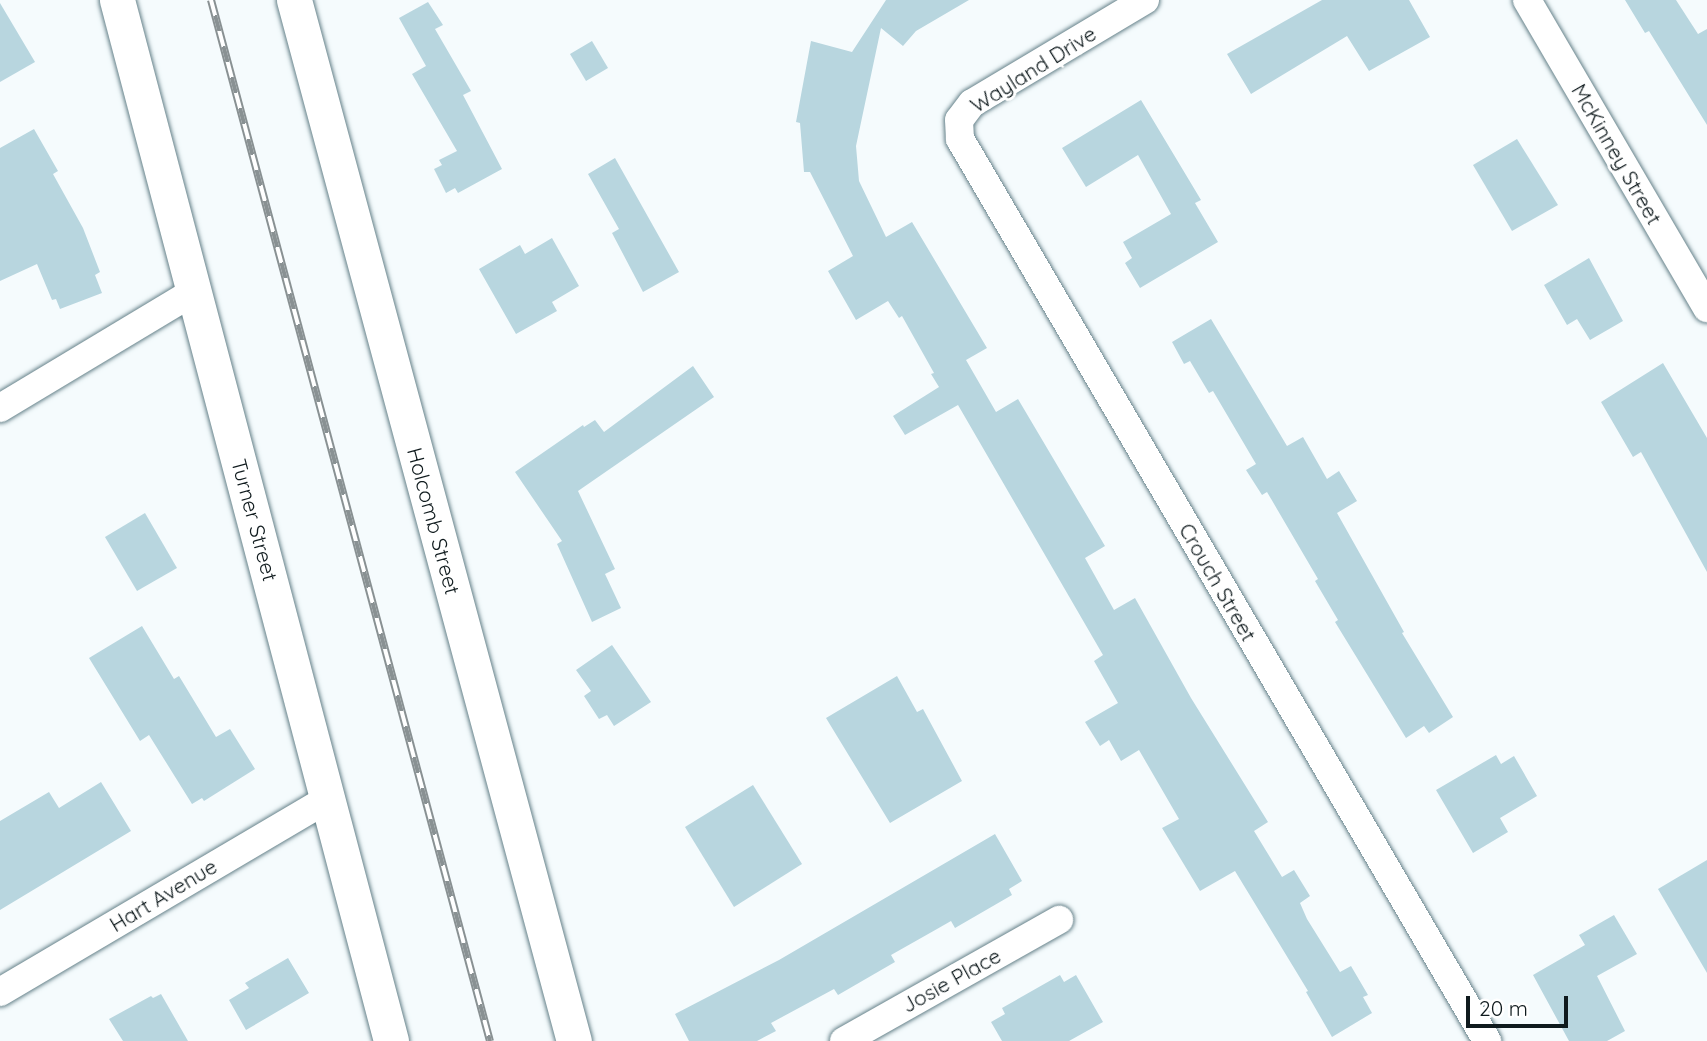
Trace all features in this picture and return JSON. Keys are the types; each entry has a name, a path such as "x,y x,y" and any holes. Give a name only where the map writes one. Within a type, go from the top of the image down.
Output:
{"street":[{"name":"Turner Street","path":"117,0 391,1041"},
{"name":"Holcomb Street","path":"294,0 574,1041"},
{"name":"Wayland Drive","path":"959,120 972,103 1145,0"},
{"name":"McKinney Street","path":"1527,0 1707,308"},
{"name":"Crouch Street","path":"959,120 960,139 1487,1041"},
{"path":"0,408 195,291"},
{"name":"Hart Avenue","path":"0,992 327,799"},
{"name":"Josie Place","path":"844,1041 1059,920"}],"building":[{"path":"886,0 969,0 916,31 903,46 881,28 856,146 859,181 886,237 912,222 987,348 966,360 996,412 1018,399 1105,546 1085,558 1114,610 1135,598 1191,698 1268,822 1254,831 1282,877 1294,870 1310,896 1300,903 1307,919 1340,972 1351,966 1368,995 1363,997 1372,1013 1332,1037 1306,992 1308,991 1235,871 1200,891 1162,828 1179,819 1139,750 1121,761 1109,740 1100,746 1085,722 1118,703 1094,661 1103,655 958,405 905,435 893,416 939,387 902,316 899,318 888,301 856,320 828,271 853,256 810,172 804,172 800,123 796,122 811,41 852,52"},
{"path":"1322,0 1409,0 1430,37 1369,71 1347,36 1251,94 1227,54"},
{"path":"1625,0 1676,0 1698,34 1707,29 1707,125 1649,31 1645,33"},
{"path":"428,2 443,25 435,29 471,91 463,95 502,169 458,193 455,188 446,193 434,169 442,165 439,160 457,151 412,74 426,66 399,18"},
{"path":"0,3 35,62 0,82"},
{"path":"592,41 608,68 586,81 570,54"},
{"path":"1141,100 1201,200 1195,203 1218,242 1140,288 1125,263 1132,258 1123,242 1171,214 1138,155 1086,187 1062,148"},
{"path":"34,129 58,171 53,174 83,228 100,272 95,275 102,293 60,309 56,299 52,300 37,264 0,281 0,148"},
{"path":"1517,139 1558,205 1512,231 1473,165"},
{"path":"615,158 679,272 643,292 612,233 619,229 588,174"},
{"path":"552,238 579,286 552,302 557,311 516,334 479,269 520,245 525,254"},
{"path":"1589,258 1623,321 1590,340 1577,319 1567,325 1544,285"},
{"path":"1211,319 1287,446 1303,437 1327,479 1339,471 1357,501 1337,513 1404,632 1402,633 1453,717 1429,733 1424,726 1406,738 1335,622 1338,620 1315,581 1318,579 1267,492 1262,495 1246,470 1256,464 1213,391 1209,393 1190,361 1184,364 1172,342"},
{"path":"1663,363 1707,438 1707,572 1641,452 1633,457 1601,402"},
{"path":"693,366 714,397 578,491 615,569 605,574 621,608 592,622 557,544 562,541 515,472 583,425 584,427 595,420 604,432"},
{"path":"145,513 177,568 137,591 105,537"},
{"path":"142,626 174,679 179,676 216,737 230,729 255,769 204,801 202,798 192,804 149,735 140,741 89,658"},
{"path":"612,645 651,702 614,726 607,715 599,719 584,696 591,691 576,670"},
{"path":"897,676 917,712 923,709 962,781 890,823 826,718"},
{"path":"1496,755 1501,764 1514,756 1537,796 1500,818 1508,832 1473,853 1436,790"},
{"path":"101,782 131,831 0,910 0,821 49,792 59,808"},
{"path":"753,785 802,864 734,907 685,827"},
{"path":"995,834 1022,881 1009,889 1012,895 955,928 951,921 891,955 895,962 838,995 834,989 771,1023 776,1031 757,1041 689,1041 675,1014 779,960"},
{"path":"1707,860 1707,973 1658,889"},
{"path":"1614,915 1637,954 1597,976 1625,1031 1607,1041 1569,1041 1533,975 1585,945 1579,935"},
{"path":"288,958 309,993 246,1030 229,1000 249,988 245,983"},
{"path":"1060,975 1064,982 1076,975 1103,1022 1069,1041 1002,1041 991,1022 1005,1014 1002,1008"},
{"path":"161,994 188,1041 123,1041 109,1019 151,996 153,998"}],"railway":[{"path":"211,0 490,1041"}]}
